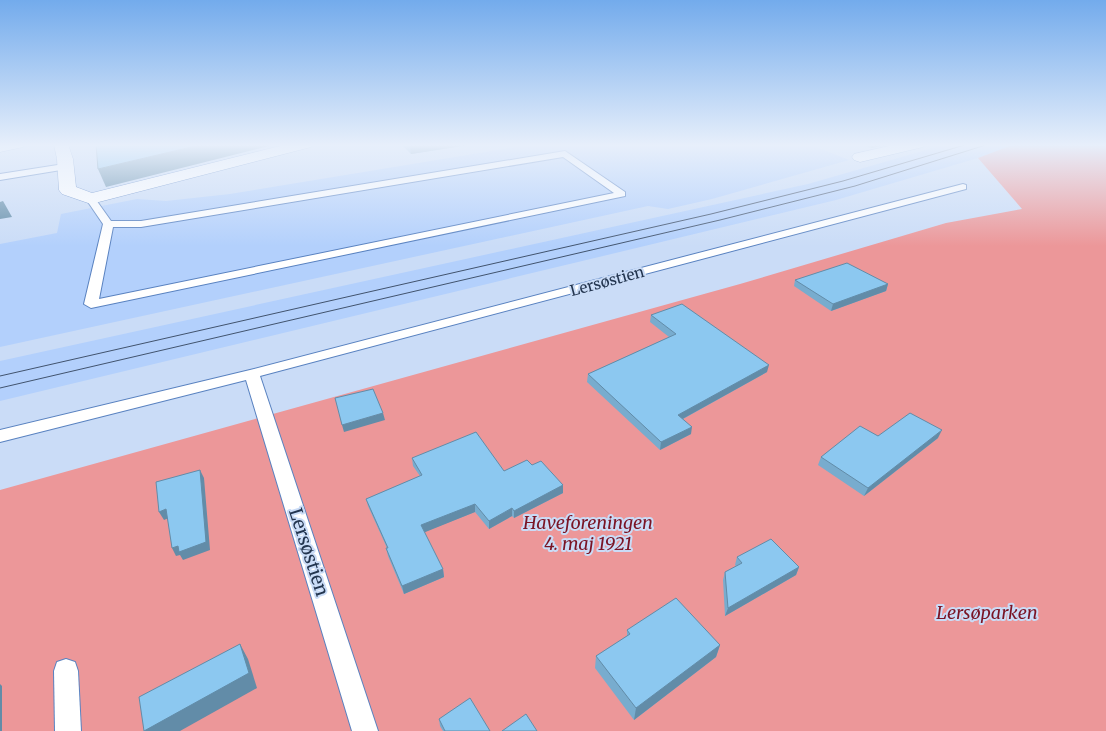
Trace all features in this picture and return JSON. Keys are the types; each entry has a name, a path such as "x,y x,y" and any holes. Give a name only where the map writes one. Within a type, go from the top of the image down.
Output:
{"street":[{"path":"66,178 68,190 91,199 173,178"}],"lane":[{"path":"108,224 142,224 419,178"},
{"path":"91,199 108,224 91,304 622,194 599,178"},
{"name":"Lersøstien","path":"0,436 252,374 963,188"},
{"name":"Lersøstien","path":"252,374 365,731"},
{"path":"66,671 68,731"}],"shaded area":[{"path":"327,178 785,178 712,199 668,209 648,206 0,347 0,244 57,233 61,214 137,199 166,201 230,194"},
{"path":"828,178 910,178 836,200 0,401 0,361"}],"green space":[{"name":"Haveforeningen 4. maj 1921","path":"995,178 1106,178 1106,731 0,731 0,490 740,284 946,223 1022,209"}],"building":[{"path":"847,263 888,284 833,304 795,280"},
{"path":"682,304 769,365 678,415 692,427 661,442 588,374 676,334 651,315"},
{"path":"373,389 383,413 342,425 335,398"},
{"path":"910,413 942,430 868,488 821,457 860,426 878,436"},
{"path":"476,432 504,471 527,460 532,465 541,461 563,485 514,511 512,508 489,521 475,504 421,525 443,569 402,586 386,548 388,548 366,499 422,475 412,458"},
{"path":"200,470 206,542 179,552 178,546 172,548 166,509 159,512 156,482"},
{"path":"771,539 799,567 728,608 725,572 742,563 737,557"},
{"path":"676,598 720,645 636,708 596,656 630,634 627,630"},
{"path":"240,644 249,673 144,731 139,697"},
{"path":"470,698 490,731 445,731 439,719"},
{"path":"526,714 537,731 502,731"}],"tram line":[{"path":"0,376 711,214 853,178"},
{"path":"0,388 720,220 880,178"}],"park label":[{"name":"Lersøparken","path":"987,612"}]}
